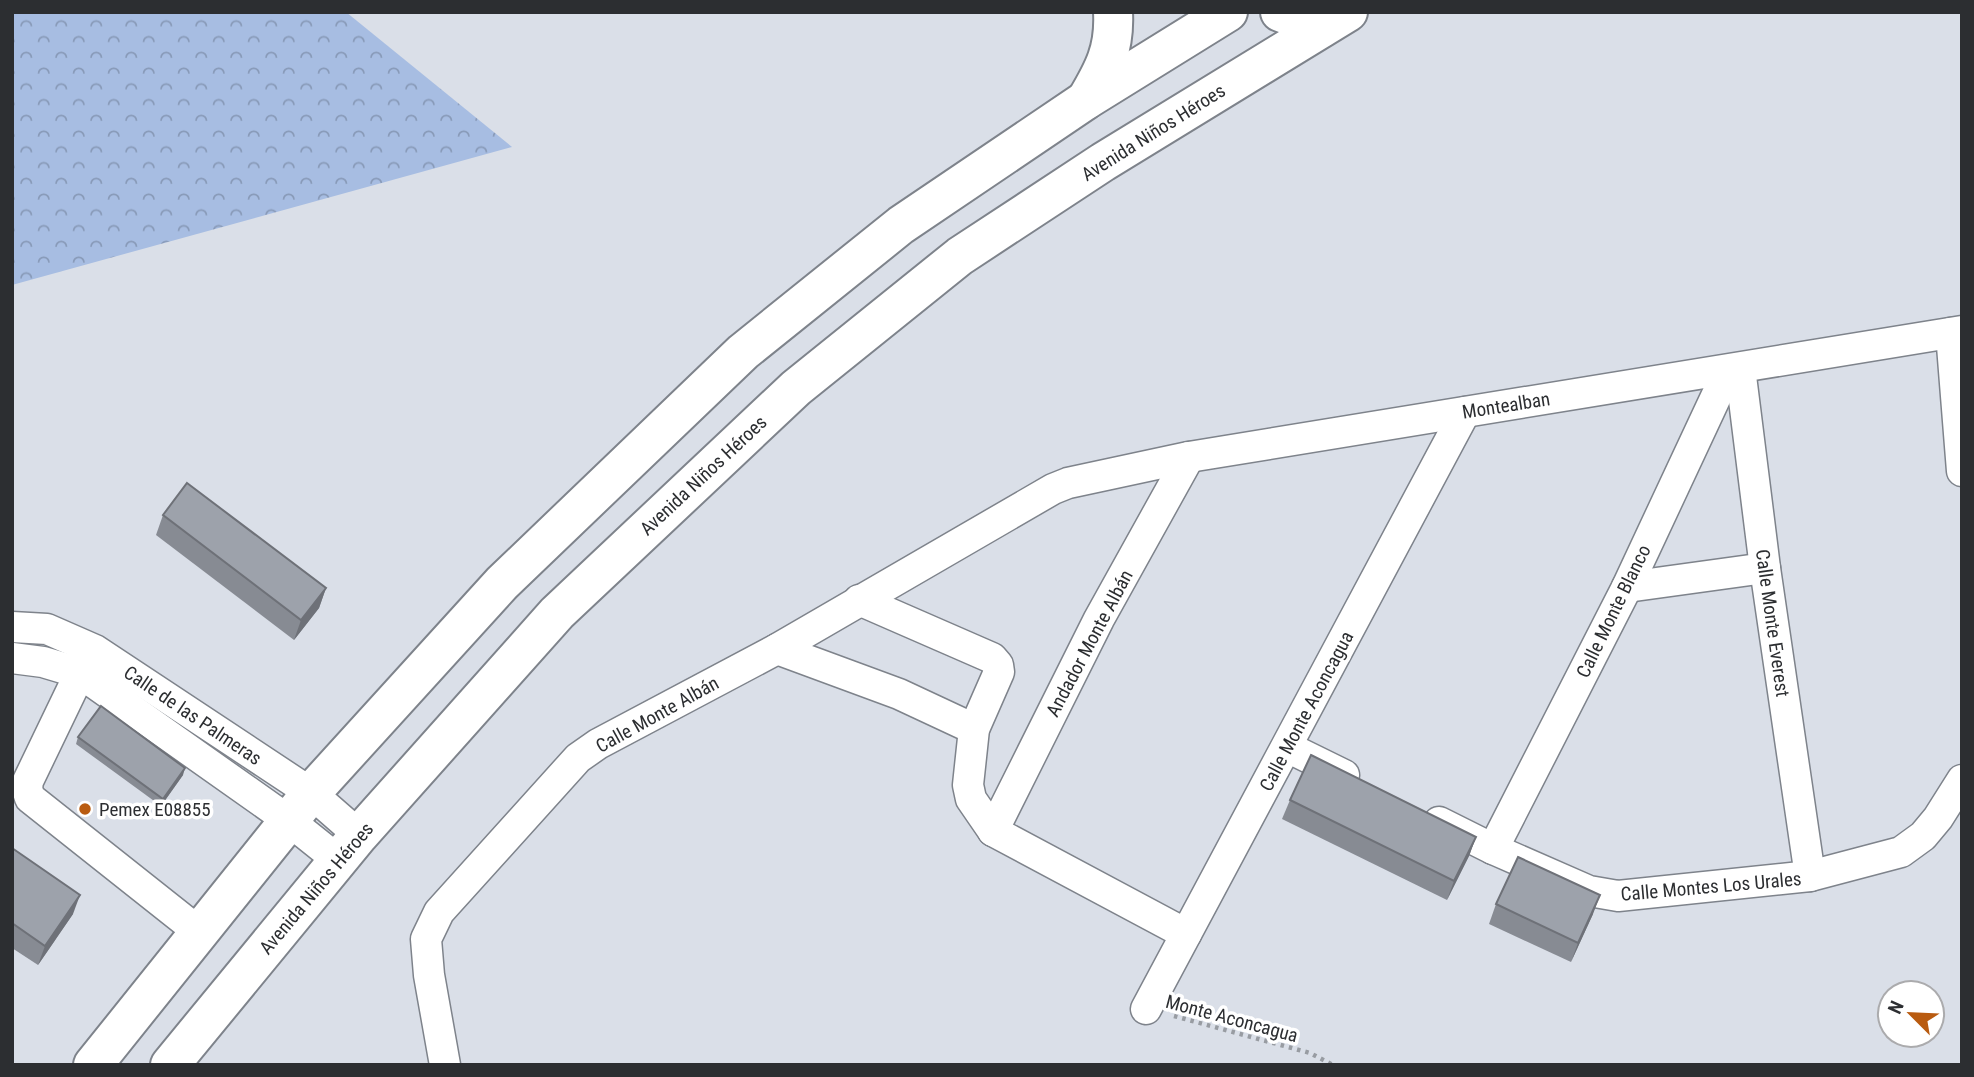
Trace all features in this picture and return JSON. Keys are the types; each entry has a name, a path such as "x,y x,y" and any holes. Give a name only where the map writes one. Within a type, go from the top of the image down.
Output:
{"main road":[{"path":"1086,100 1105,69 1111,43 1113,12"},
{"path":"93,1065 300,806 502,583 743,352 901,225 1086,100 1228,12"},
{"path":"1280,12 1335,20"},
{"name":"Avenida Niños Héroes","path":"170,1065 349,847 558,613 796,388 960,256 1103,162 1335,20"}],"street":[{"name":"Montealban","path":"1052,489 1068,483 1189,457 1956,332"},
{"path":"1956,332 1962,467"},
{"name":"Calle Monte Everest","path":"1734,369 1810,876"},
{"name":"Calle Monte Blanco","path":"1493,849 1627,587 1734,369"},
{"name":"Calle Monte Aconcagua","path":"1146,1009 1465,412"},
{"name":"Andador Monte Albán","path":"993,831 1099,619 1189,457"},
{"name":"Calle Monte Albán","path":"445,1065 429,975 426,939 439,912 578,758 598,744 777,649 1052,489"},
{"path":"1627,587 1765,568"},
{"path":"859,600 992,658 998,665 999,672 974,729 968,785 971,799 993,831 1186,934"},
{"name":"Calle de las Palmeras","path":"12,627 47,629 88,662 300,806 349,847"},
{"path":"777,649 899,694 974,729"},
{"name":"Calle de las Palmeras","path":"12,658 43,662 88,662"},
{"path":"88,662 28,781 30,798 199,932"},
{"path":"1287,747 1372,789"},
{"name":"Calle Montes Los Urales","path":"1420,813 1588,891 1611,895 1810,876 1901,852 1923,836 1962,780"}],"path":[{"name":"Monte Aconcagua","path":"1146,1009 1310,1053 1333,1065"}],"green space":[{"path":"12,12 346,12 512,147 12,285"}],"building":[{"path":"187,483 326,588 301,620 163,515"},
{"path":"101,706 185,768 163,799 78,737"},
{"path":"1311,755 1476,837 1454,881 1290,800"},
{"path":"12,848 80,895 45,946 12,923"},
{"path":"1518,857 1600,895 1578,943 1496,904"}],"place":[{"name":"Pemex E08855","path":"85,809"}]}
